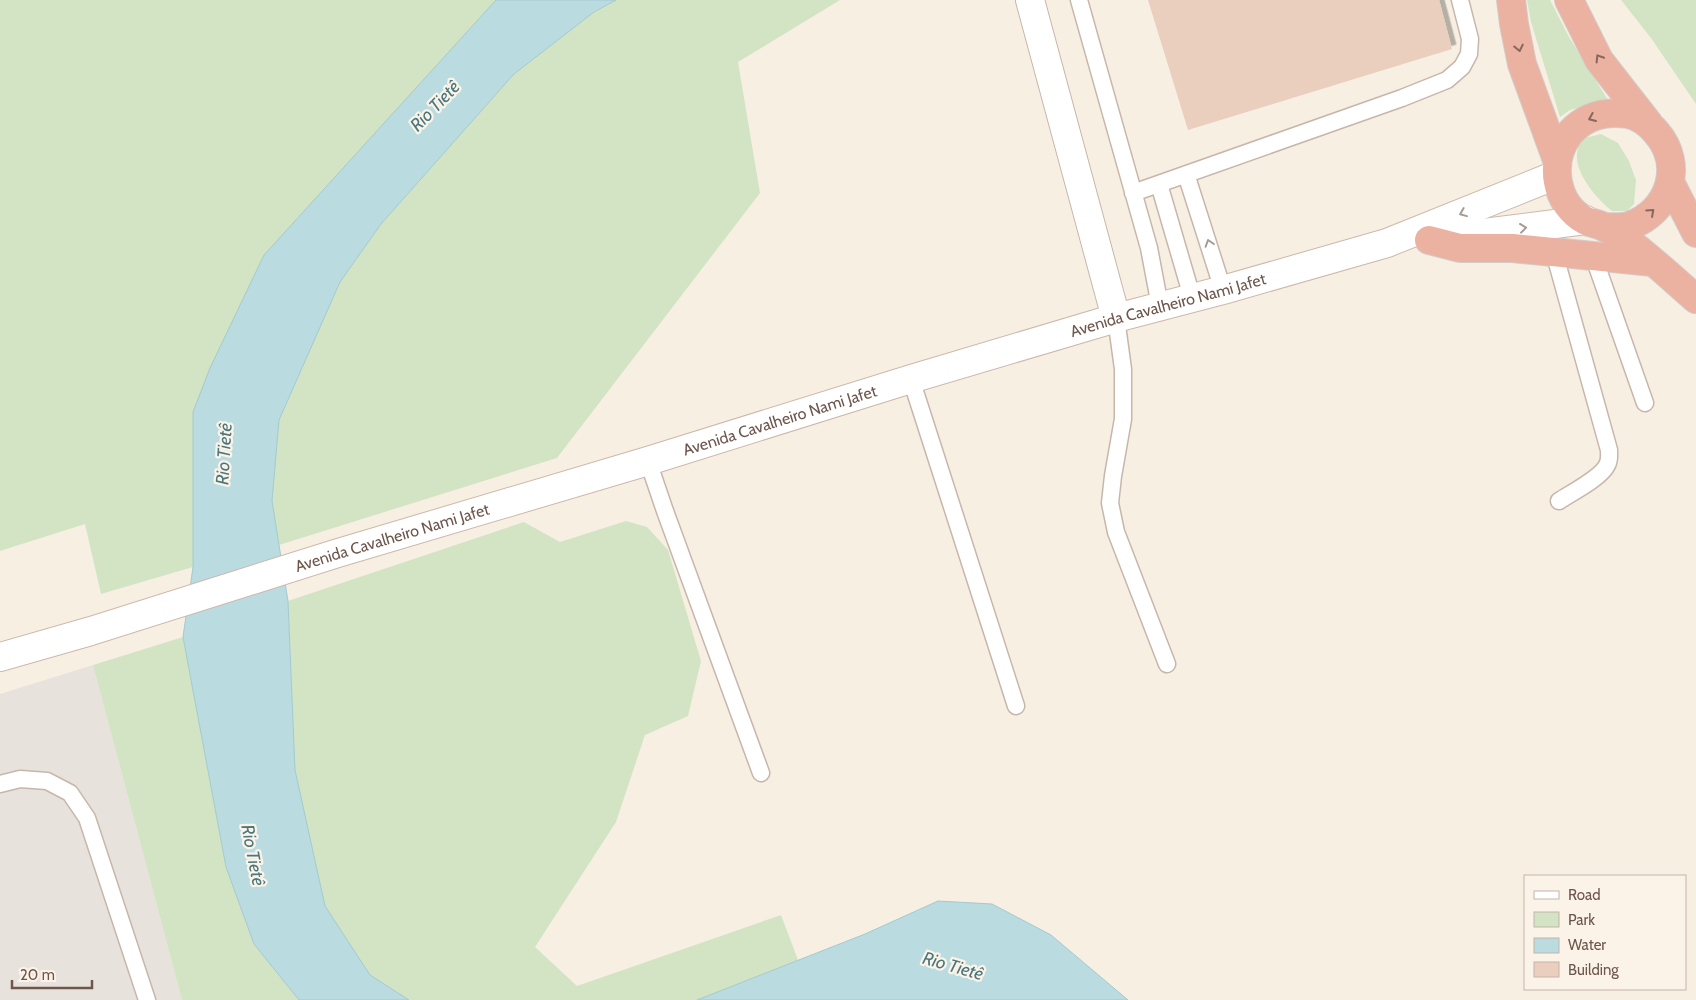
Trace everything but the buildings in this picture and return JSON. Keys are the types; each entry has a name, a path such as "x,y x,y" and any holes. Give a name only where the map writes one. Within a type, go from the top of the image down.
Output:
{"highway":[{"path":"1511,0 1522,64 1557,168 1561,193 1571,209 1653,262 1696,299"},
{"path":"1569,0 1599,60 1663,140 1669,153 1672,167 1670,182 1662,201 1647,217 1628,226 1596,224"},
{"path":"1557,168 1563,141 1576,126 1593,116 1613,112 1632,115 1650,125"},
{"path":"1670,182 1696,233"},
{"path":"1429,240 1460,248 1512,248 1653,262"}],"main road":[{"path":"1030,0 1116,318"},
{"name":"Avenida Cavalheiro Nami Jafet","path":"0,657 90,631 338,553 648,461 911,379 1116,318 1223,290 1387,243 1557,168"},
{"path":"1387,243 1596,224"}],"lane":[{"path":"1079,0 1149,248 1160,306"},
{"path":"1134,193 1402,98 1447,80 1462,67 1469,54 1470,39 1460,0"},
{"path":"1186,174 1223,290"},
{"path":"1159,184 1192,297"},
{"path":"1554,252 1609,450 1607,466 1602,473 1559,500"},
{"path":"1593,255 1645,403"},
{"path":"1116,318 1123,369 1123,419 1110,503 1116,532 1168,664"},
{"path":"911,379 1016,706"},
{"path":"648,461 664,511 760,773"},
{"path":"0,784 20,779 47,781 70,793 86,818 147,1000"}],"shaded area":[{"path":"93,665 182,1000 0,1000 0,694"}],"green space":[{"path":"0,0 496,0 264,255 193,412 193,567 101,594 85,524 0,551"},
{"path":"616,0 840,0 738,62 760,193 557,458 279,545 272,501 279,420 340,282 381,224 514,74 594,12"},
{"path":"1527,0 1550,0 1569,37 1608,100 1570,110 1560,117 1531,22"},
{"path":"1621,0 1696,0 1696,104 1651,38"},
{"path":"1601,134 1618,143 1629,161 1636,180 1634,204 1627,211 1612,211 1592,191 1581,174 1577,156 1580,144 1585,138"},
{"path":"626,521 647,527 668,550 701,661 688,716 645,735 616,822 535,947 577,986 781,915 798,960 697,1000 409,1000 370,975 325,906 295,770 288,601 524,522 560,542"},
{"path":"183,637 226,867 254,944 299,1000 182,1000 93,665"}],"water":[{"name":"Rio Tietê","path":"496,0 616,0 594,12 514,74 381,224 340,282 279,420 272,501 288,601 295,770 325,906 370,975 409,1000 299,1000 254,944 226,867 183,637 193,567 193,412 210,368 264,255"},
{"name":"Rio Tietê","path":"938,901 992,904 1051,935 1128,1000 697,1000 865,934"}]}
